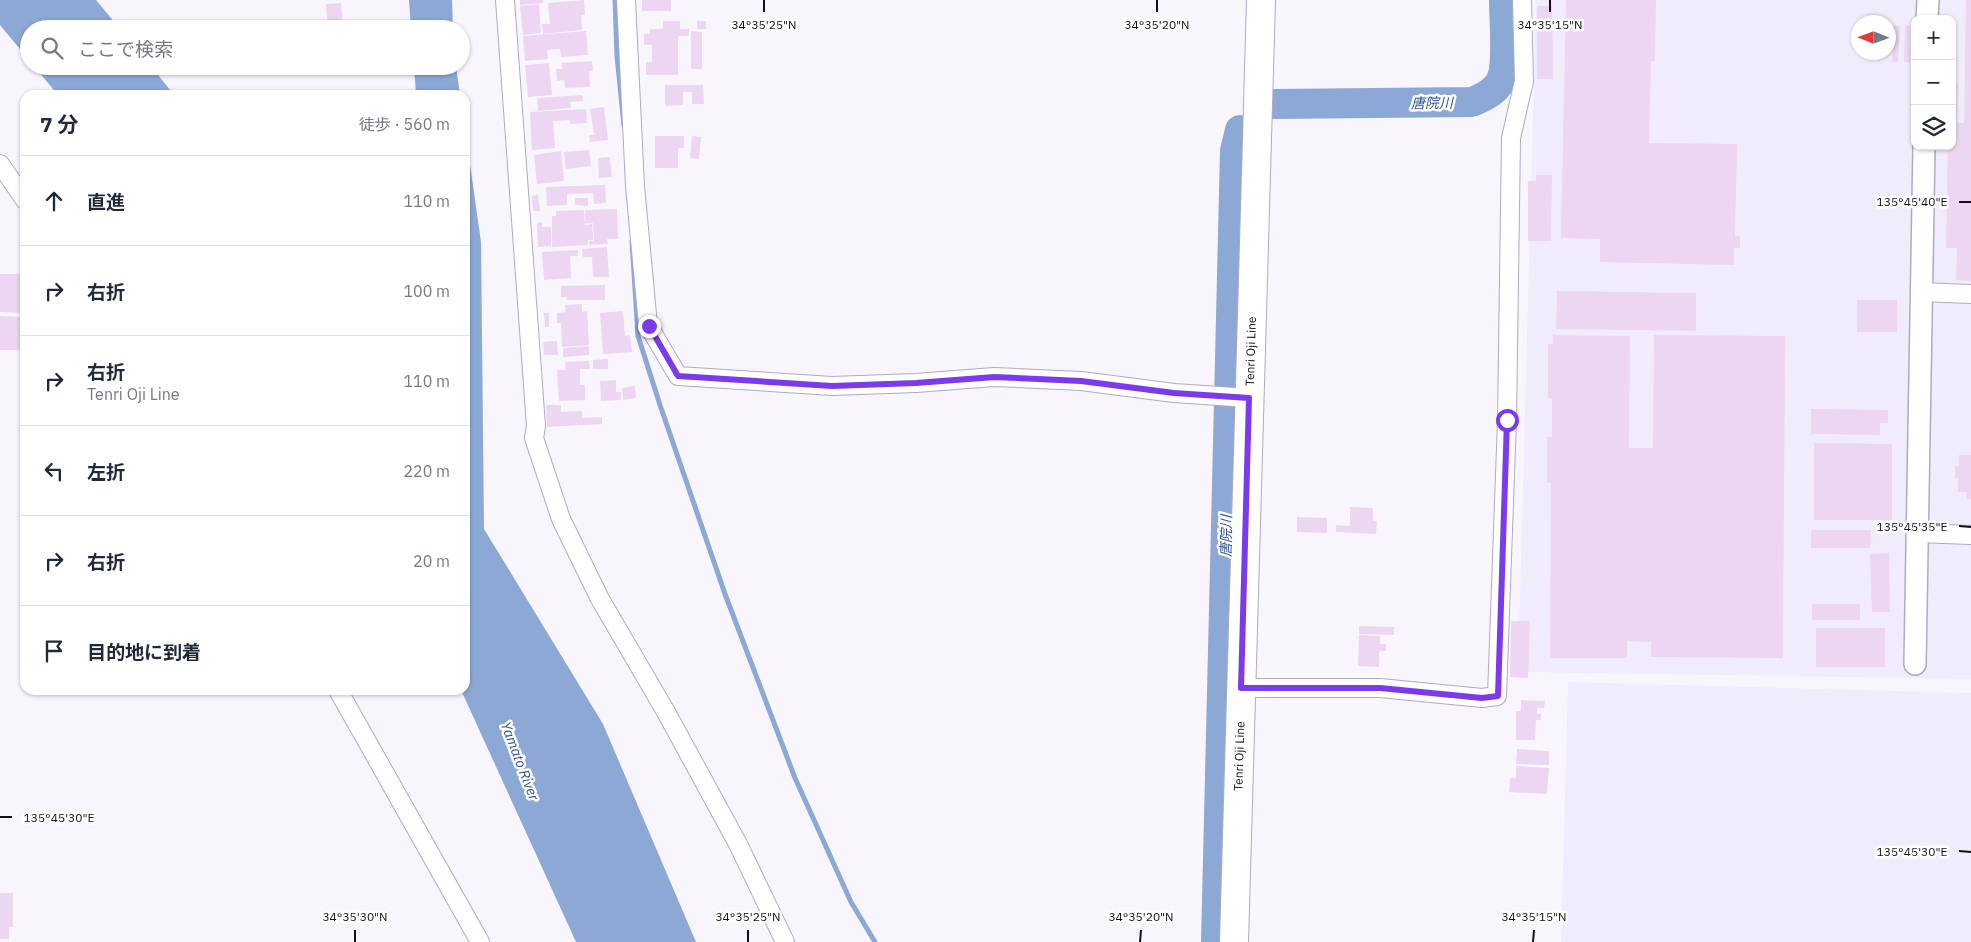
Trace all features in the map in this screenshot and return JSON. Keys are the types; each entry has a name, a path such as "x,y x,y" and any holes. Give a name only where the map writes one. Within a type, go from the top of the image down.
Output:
{"main road":[{"name":"Tenri Oji Line","path":"1234,942 1262,0"}],"street":[{"path":"505,0 536,416 534,438 561,519 600,599 666,712 738,844 786,942"},
{"path":"626,0 635,186 648,325 678,376 832,386 916,383 994,377 1081,381 1174,393 1249,398"},
{"path":"1241,688 1380,688 1482,698 1498,696 1507,420 1511,138 1524,81 1522,0"},
{"path":"1927,15 1928,0"},
{"path":"1915,664 1924,150"},
{"path":"0,164 20,193"},
{"path":"1921,292 1971,294"},
{"path":"1917,534 1971,535"},
{"path":"341,695 480,942"}],"shaded area":[{"path":"1536,0 1971,0 1971,679 1518,672"},
{"path":"1568,682 1971,693 1971,942 1561,942"}],"water":[{"path":"0,0 96,0 113,20 20,20 20,49 0,25"},
{"path":"409,0 452,0 453,20 410,20"},
{"path":"41,75 158,75 170,90 54,90"},
{"path":"415,75 457,75 459,90 416,90"},
{"name":"Yamato River","path":"470,164 481,242 484,529 603,724 696,942 576,942 463,695 470,695"}],"building":[{"path":"520,0 543,0 543,3 520,5"},
{"path":"584,0 585,15 581,15 582,30 543,34 542,24 550,24 548,3"},
{"path":"642,0 671,0 671,11 642,11"},
{"path":"1566,0 1656,0 1655,61 1651,61 1649,143 1737,144 1735,236 1740,236 1740,248 1734,248 1734,265 1600,262 1600,239 1561,238"},
{"path":"1966,0 1971,0 1971,281 1956,280 1957,248 1946,248 1948,150 1956,150 1956,83 1958,83 1957,123 1964,123"},
{"path":"341,3 342,20 327,20 326,4"},
{"path":"539,4 541,33 523,35 520,6"},
{"path":"1537,6 1552,6 1553,79 1537,79"},
{"path":"663,21 680,21 680,29 689,29 689,36 678,36 678,75 646,75 646,62 652,62 652,45 644,45 644,34 650,34 650,29 663,29"},
{"path":"697,21 706,21 706,29 697,29"},
{"path":"1905,25 1910,26 1910,63 1904,62"},
{"path":"1896,26 1900,26 1898,62 1892,62 1892,60 1896,60"},
{"path":"586,31 588,55 561,57 560,49 547,50 548,59 525,61 523,36"},
{"path":"691,31 702,32 702,69 691,69"},
{"path":"592,61 593,71 589,71 590,87 565,88 564,80 557,81 556,69 562,69 562,63"},
{"path":"549,63 552,95 528,97 525,65"},
{"path":"665,85 703,85 704,104 692,104 692,92 683,92 683,105 665,106"},
{"path":"582,95 583,101 570,102 571,108 538,111 537,98"},
{"path":"604,107 608,140 590,142 589,135 594,135 590,109"},
{"path":"586,109 587,123 570,124 570,120 553,121 555,148 532,150 530,112"},
{"path":"655,136 684,136 684,148 678,148 678,168 655,168"},
{"path":"692,136 701,137 699,159 690,158"},
{"path":"589,150 591,166 566,169 564,152"},
{"path":"561,151 564,181 537,184 534,155"},
{"path":"610,157 612,177 599,178 598,158"},
{"path":"1536,175 1552,175 1551,241 1528,241 1528,181 1536,181"},
{"path":"605,185 606,203 594,204 593,193 567,194 567,205 547,206 546,187"},
{"path":"538,195 540,211 533,211 532,196"},
{"path":"575,198 588,198 588,206 575,205"},
{"path":"617,209 618,239 607,239 608,244 589,245 589,241 594,241 593,223 585,223 585,210"},
{"path":"584,210 585,225 592,224 593,240 588,240 588,245 552,247 552,216 556,216 556,211"},
{"path":"542,222 542,227 551,227 551,246 538,247 537,223"},
{"path":"607,247 609,277 593,277 592,257 583,257 582,249"},
{"path":"578,250 578,256 570,256 571,278 544,280 542,252"},
{"path":"0,274 20,274 20,313 0,312"},
{"path":"605,285 605,300 567,300 567,297 561,297 561,286"},
{"path":"1557,291 1696,293 1696,331 1556,329"},
{"path":"1857,300 1897,300 1897,332 1857,332"},
{"path":"582,304 582,312 587,311 589,345 562,347 561,323 557,323 557,313 566,312 565,305"},
{"path":"623,311 625,336 630,335 632,352 603,354 600,313"},
{"path":"544,313 549,313 549,327 545,327"},
{"path":"0,316 20,317 20,350 0,350"},
{"path":"1553,335 1630,336 1629,448 1653,448 1654,335 1785,336 1783,658 1651,657 1651,642 1627,641 1627,658 1550,658 1551,483 1547,483 1547,437 1552,437 1552,398 1548,398 1548,344 1553,344"},
{"path":"557,341 558,355 544,355 543,342"},
{"path":"589,346 589,355 563,357 563,348"},
{"path":"608,359 608,369 593,369 593,360"},
{"path":"589,361 590,369 580,369 580,385 585,385 585,400 559,401 557,370 566,370 565,362"},
{"path":"616,380 616,392 621,392 621,400 601,401 600,381"},
{"path":"635,386 636,398 623,400 622,388"},
{"path":"546,405 561,405 561,412 582,411 582,418 602,417 602,424 547,427"},
{"path":"1811,409 1888,410 1888,423 1880,423 1880,435 1811,434"},
{"path":"1814,443 1892,444 1892,520 1814,520"},
{"path":"1959,455 1971,455 1971,499 1966,499 1967,492 1958,492 1958,478 1955,478 1955,466 1959,466"},
{"path":"1350,507 1373,508 1373,521 1377,521 1376,534 1336,532 1336,525 1350,526"},
{"path":"1297,517 1327,518 1327,533 1297,532"},
{"path":"1811,530 1871,530 1870,548 1811,548"},
{"path":"1889,553 1890,612 1872,612 1870,554"},
{"path":"1812,604 1860,604 1860,620 1812,620"},
{"path":"1511,621 1530,621 1528,678 1510,677"},
{"path":"1359,626 1394,627 1394,635 1359,634"},
{"path":"1816,628 1885,628 1885,667 1816,667"},
{"path":"1359,635 1380,636 1380,644 1386,644 1386,651 1379,651 1379,667 1358,666"},
{"path":"1521,700 1545,701 1544,708 1537,708 1537,714 1541,714 1541,720 1536,720 1535,740 1516,740 1516,711 1521,711"},
{"path":"1517,749 1549,751 1549,765 1516,764"},
{"path":"1516,766 1549,768 1547,794 1509,792 1510,778 1516,778"},
{"path":"0,893 13,893 13,927 9,927 9,939 0,939"}],"waterway":[{"path":"615,0 617,56 624,126"},
{"name":"唐院川","path":"1274,104 1472,102 1477,100 1485,96 1500,83 1504,71 1504,0"},
{"name":"唐院川","path":"1216,942 1235,151 1240,130"},
{"path":"632,241 638,336 725,594 795,778 851,902 875,942"}],"route":[{"path":"649,326 678,376 832,386 916,383 994,377 1081,381 1174,393 1249,398 1241,688 1380,688 1482,698 1498,696 1507,420"}]}
